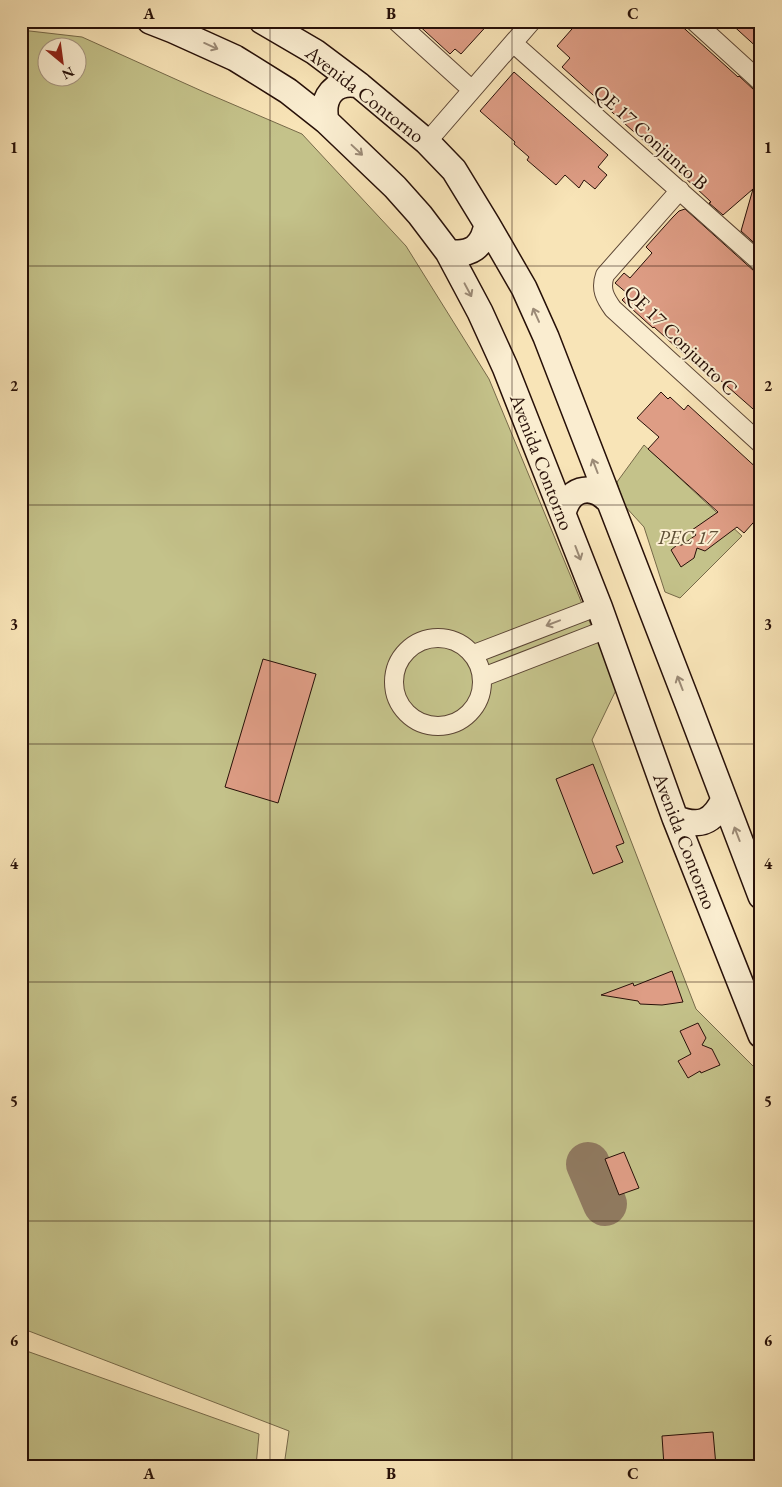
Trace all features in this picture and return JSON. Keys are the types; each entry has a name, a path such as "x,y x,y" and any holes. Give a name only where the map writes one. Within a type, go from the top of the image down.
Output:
{"main road":[{"name":"Avenida Contorno","path":"150,21 235,58 288,91 326,121 395,187 420,215 448,252 480,312 506,367 599,606 675,818 761,1035"},
{"name":"Avenida Contorno","path":"262,21 315,52 359,85 427,142 454,170 524,288 546,337 761,896"},
{"path":"326,121 324,106 329,94 340,86 359,85"},
{"path":"448,252 459,254 470,251 480,244 485,235 487,224"},
{"path":"563,514 564,505 576,492 593,490 602,493 608,500"},
{"path":"675,818 686,822 698,823 710,818 719,810 724,799"}],"street":[{"path":"396,21 472,90"},
{"path":"427,142 532,21"},
{"path":"694,21 761,82"},
{"name":"QE 17 Conjunto B","path":"513,43 761,263"},
{"name":"QE 17 Conjunto C","path":"680,190 605,275 602,283 603,292 613,309 761,444"},
{"path":"474,654 599,606"},
{"path":"483,677 607,629"},
{"path":"439,637 453,640 466,646 474,654 483,677 482,692 476,705 467,716 454,724 440,727 426,725 413,719 402,710 395,697 393,683 395,669 402,656 412,646 424,639 439,637"}],"green space":[{"path":"21,30 84,38 38,38 38,88 88,88 88,40 302,134 406,246 489,379 617,688 592,740 696,1009 761,1074 761,1466 284,1466 289,1431 21,1328"},
{"name":"PEC 17","path":"644,445 742,536 680,598 665,592 644,527 623,504 617,482"},
{"path":"21,1349 259,1434 256,1466 21,1466"}],"building":[{"path":"414,21 491,21 461,54 455,49 450,54"},
{"path":"579,21 676,21 738,77 754,90 761,92 761,249 741,231 753,189 723,215 695,187 562,67 570,58 557,46"},
{"path":"728,21 761,21 761,51"},
{"path":"514,72 608,155 598,167 607,175 595,189 584,180 579,188 565,175 556,185 527,160 529,157 514,144 515,142 480,111"},
{"path":"685,209 754,271 761,273 761,416 711,372 708,376 622,300 628,294 615,283 624,273 630,278 652,253 646,247 679,211"},
{"path":"661,392 668,399 670,397 684,410 688,405 761,472 761,514 744,533 737,527 705,551 697,548 694,558 681,567 671,550 696,535 692,530 718,512 648,449 659,437 637,418"},
{"path":"263,659 316,674 278,803 225,787"},
{"path":"593,764 624,843 616,846 623,862 593,874 556,779"},
{"path":"672,971 683,1002 662,1005 640,1004 638,1001 601,995 633,983 634,986"},
{"path":"698,1023 706,1038 702,1045 712,1049 720,1065 701,1073 700,1071 688,1078 678,1061 691,1054 680,1031"},
{"path":"624,1152 639,1188 619,1195 605,1159"},
{"path":"713,1432 716,1466 664,1466 662,1436"}],"taxiway":[{"path":"588,1164 605,1204"}]}
